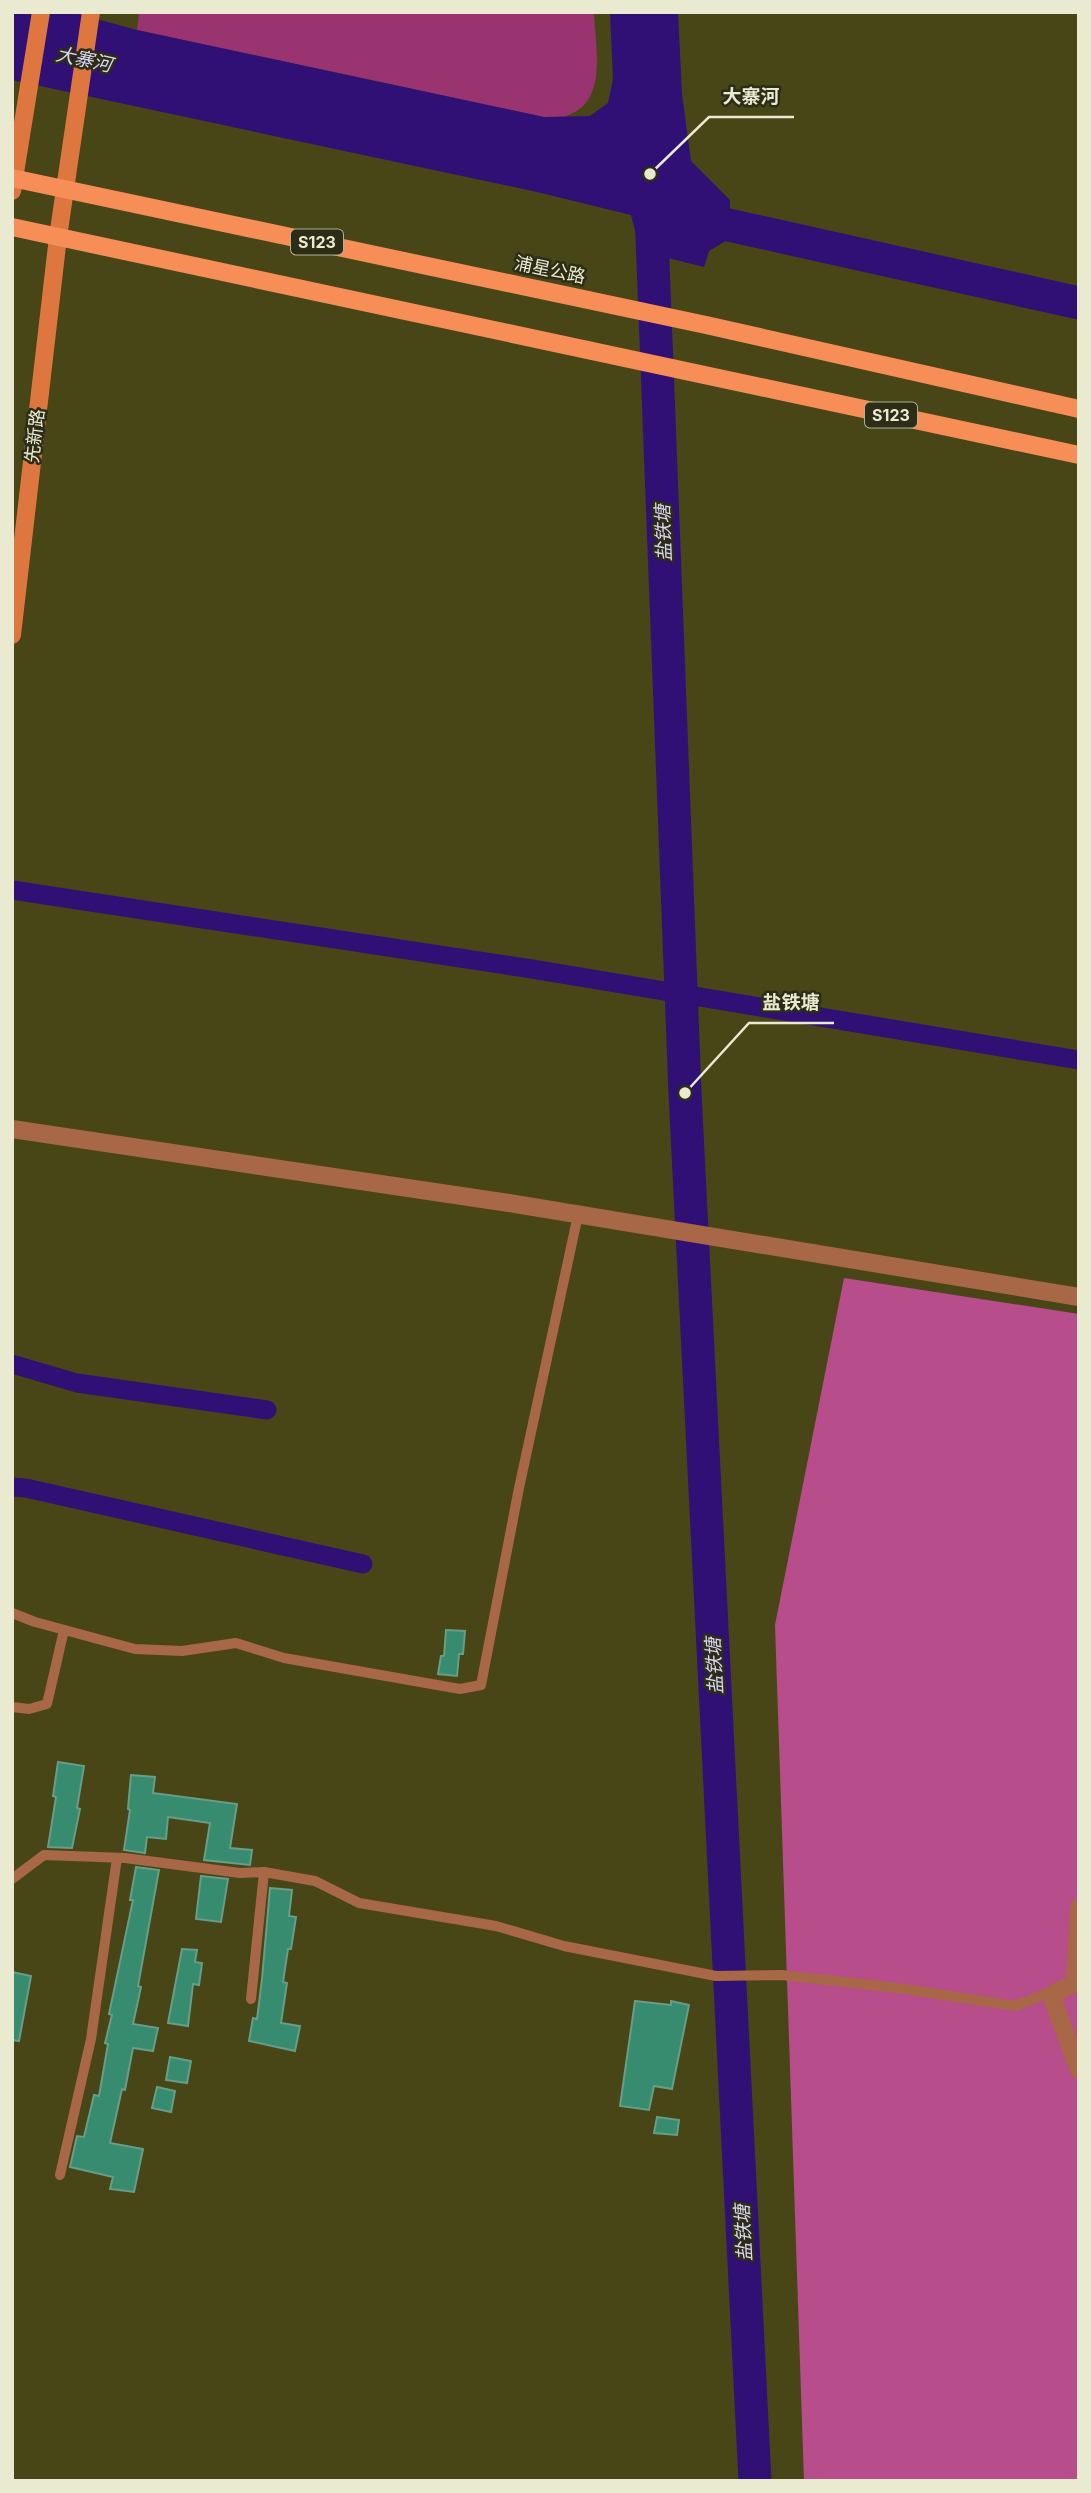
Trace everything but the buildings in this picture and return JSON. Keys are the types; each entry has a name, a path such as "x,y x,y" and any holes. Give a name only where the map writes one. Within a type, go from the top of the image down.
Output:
{"main road":[{"name":"浦星公路","path":"13,182 65,189 621,306 1079,408"},
{"name":"S123","path":"12,228 1079,454"}],"street":[{"path":"13,182 41,12"},
{"name":"先新路","path":"12,635 58,237 91,12"},
{"path":"12,1129 578,1215 1079,1297"},
{"path":"1079,1907 1075,1983 1051,1995 1079,2070"}],"lane":[{"path":"12,1613 135,1649 182,1651 236,1643 284,1658 460,1689 481,1685 519,1488 578,1215"},
{"path":"12,1707 29,1709 47,1704 64,1630"},
{"path":"12,1879 44,1855 117,1858 240,1873 264,1872 315,1881 359,1903 496,1926 565,1946 716,1976 782,1975 898,1988 1015,2006 1075,1983"},
{"path":"60,2175 91,2039 117,1858"},
{"path":"251,1999 264,1872"}],"shaded area":[{"path":"139,12 594,12 597,56 594,86 589,99 580,109 563,117 544,117 137,30"},
{"path":"844,1278 1079,1314 1079,2481 804,2481 775,1625"}],"water":[{"path":"12,12 71,12 137,30 544,117 590,116 608,103 613,79 610,12 678,12 682,94 691,161 730,200 729,239 709,251 704,267 640,251 631,215 537,192 12,80"}],"waterway":[{"path":"688,210 697,218 1079,303"},
{"name":"盐铁塘","path":"651,211 685,1093 755,2481"},
{"path":"12,890 532,969 1079,1060"},
{"path":"12,1364 77,1383 267,1410"},
{"path":"12,1487 363,1564"}],"place":[{"name":"大寨河","path":"650,174"},
{"name":"盐铁塘","path":"685,1093"}]}
